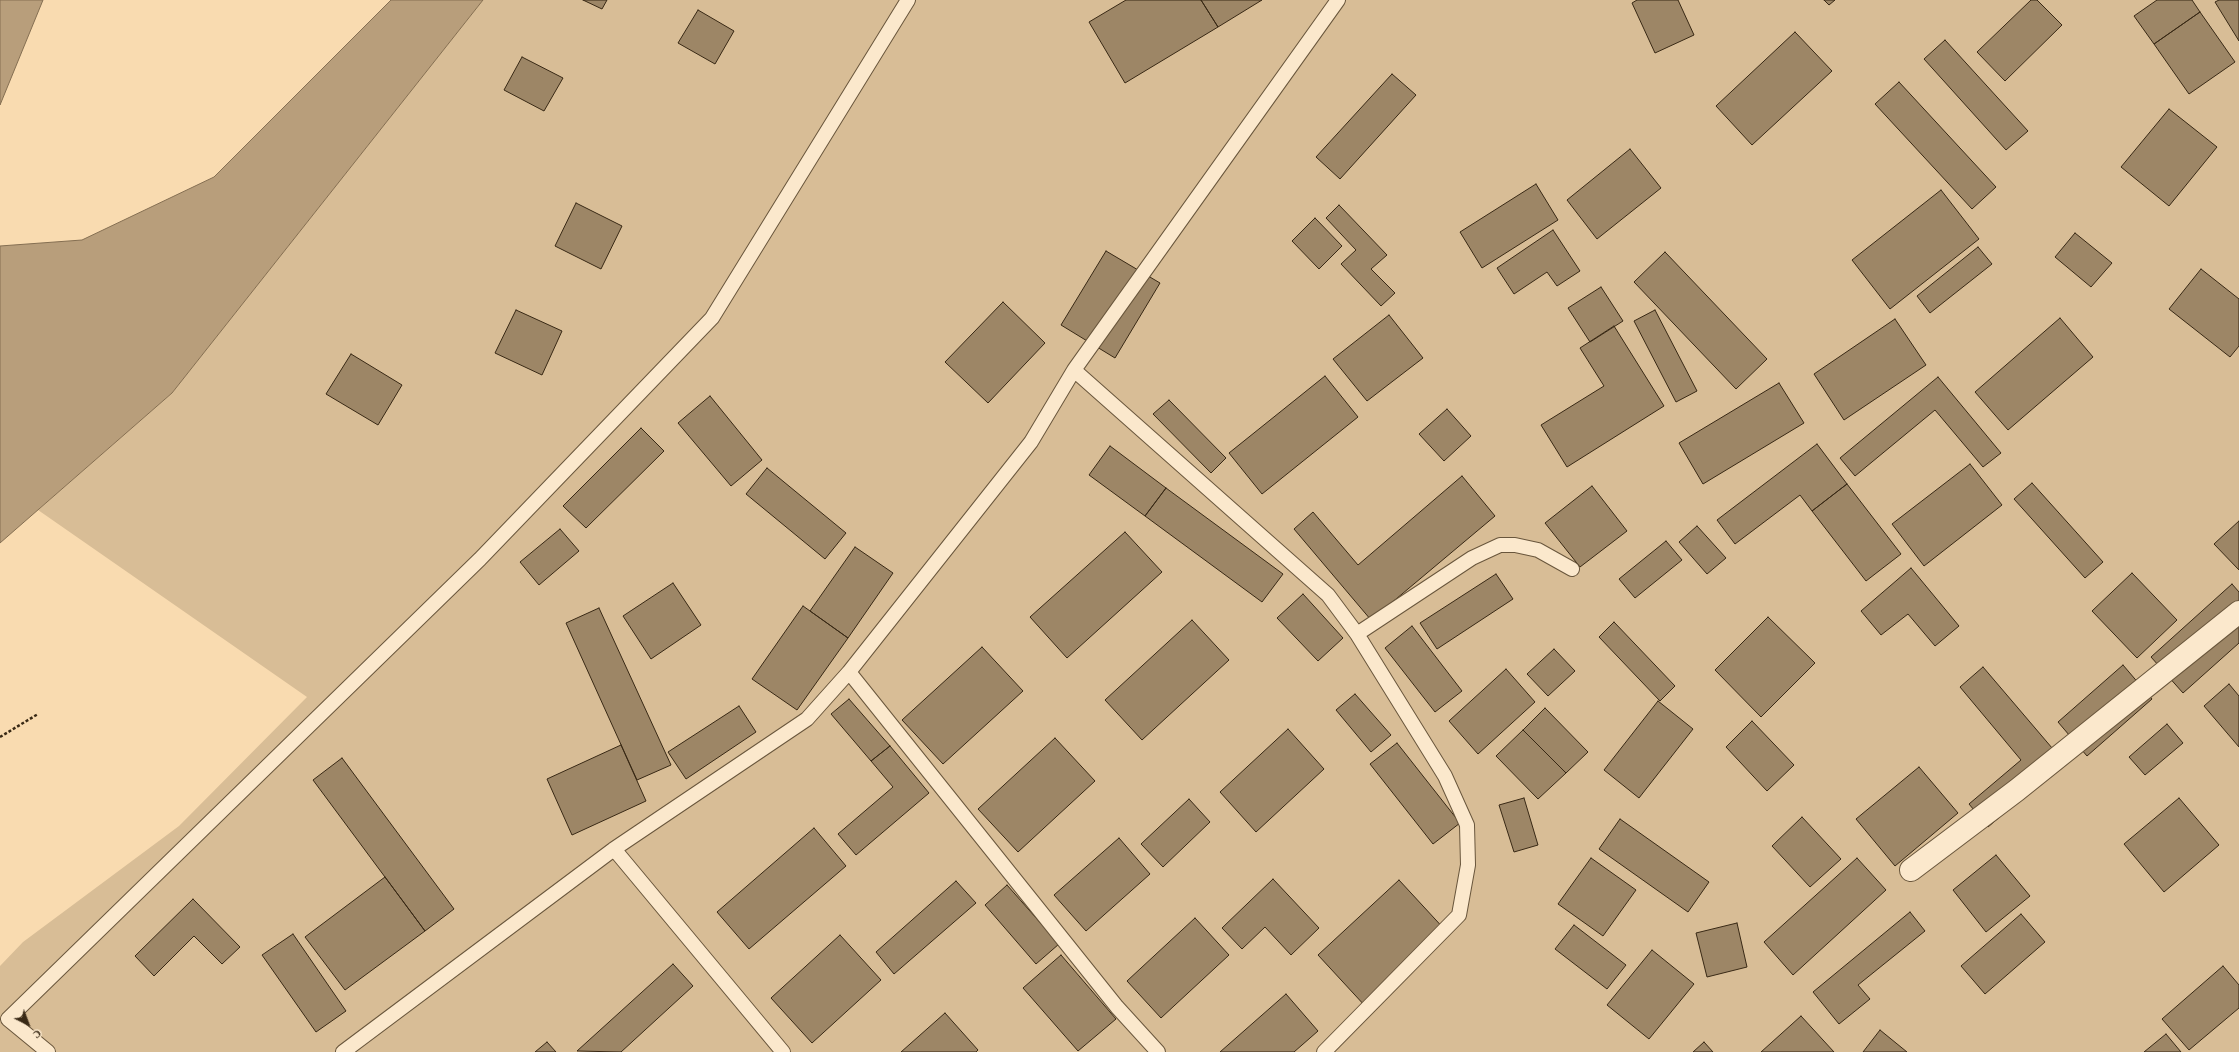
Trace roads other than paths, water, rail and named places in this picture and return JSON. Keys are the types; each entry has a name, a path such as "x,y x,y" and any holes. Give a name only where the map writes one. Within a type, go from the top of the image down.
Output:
{"street":[{"path":"1911,870 2017,790 2239,612"}],"lane":[{"path":"48,1052 8,1019 480,559 712,318 908,0"},
{"path":"343,1052 614,849 807,719 849,672 1031,442 1074,370 1338,0"},
{"path":"1074,370 1328,595 1357,634 1445,776 1467,825 1468,865 1459,915 1324,1052"},
{"path":"1357,634 1472,558 1500,545 1515,545 1538,550 1572,569"},
{"path":"849,672 1117,1007 1158,1052"},
{"path":"614,849 783,1052"}]}
